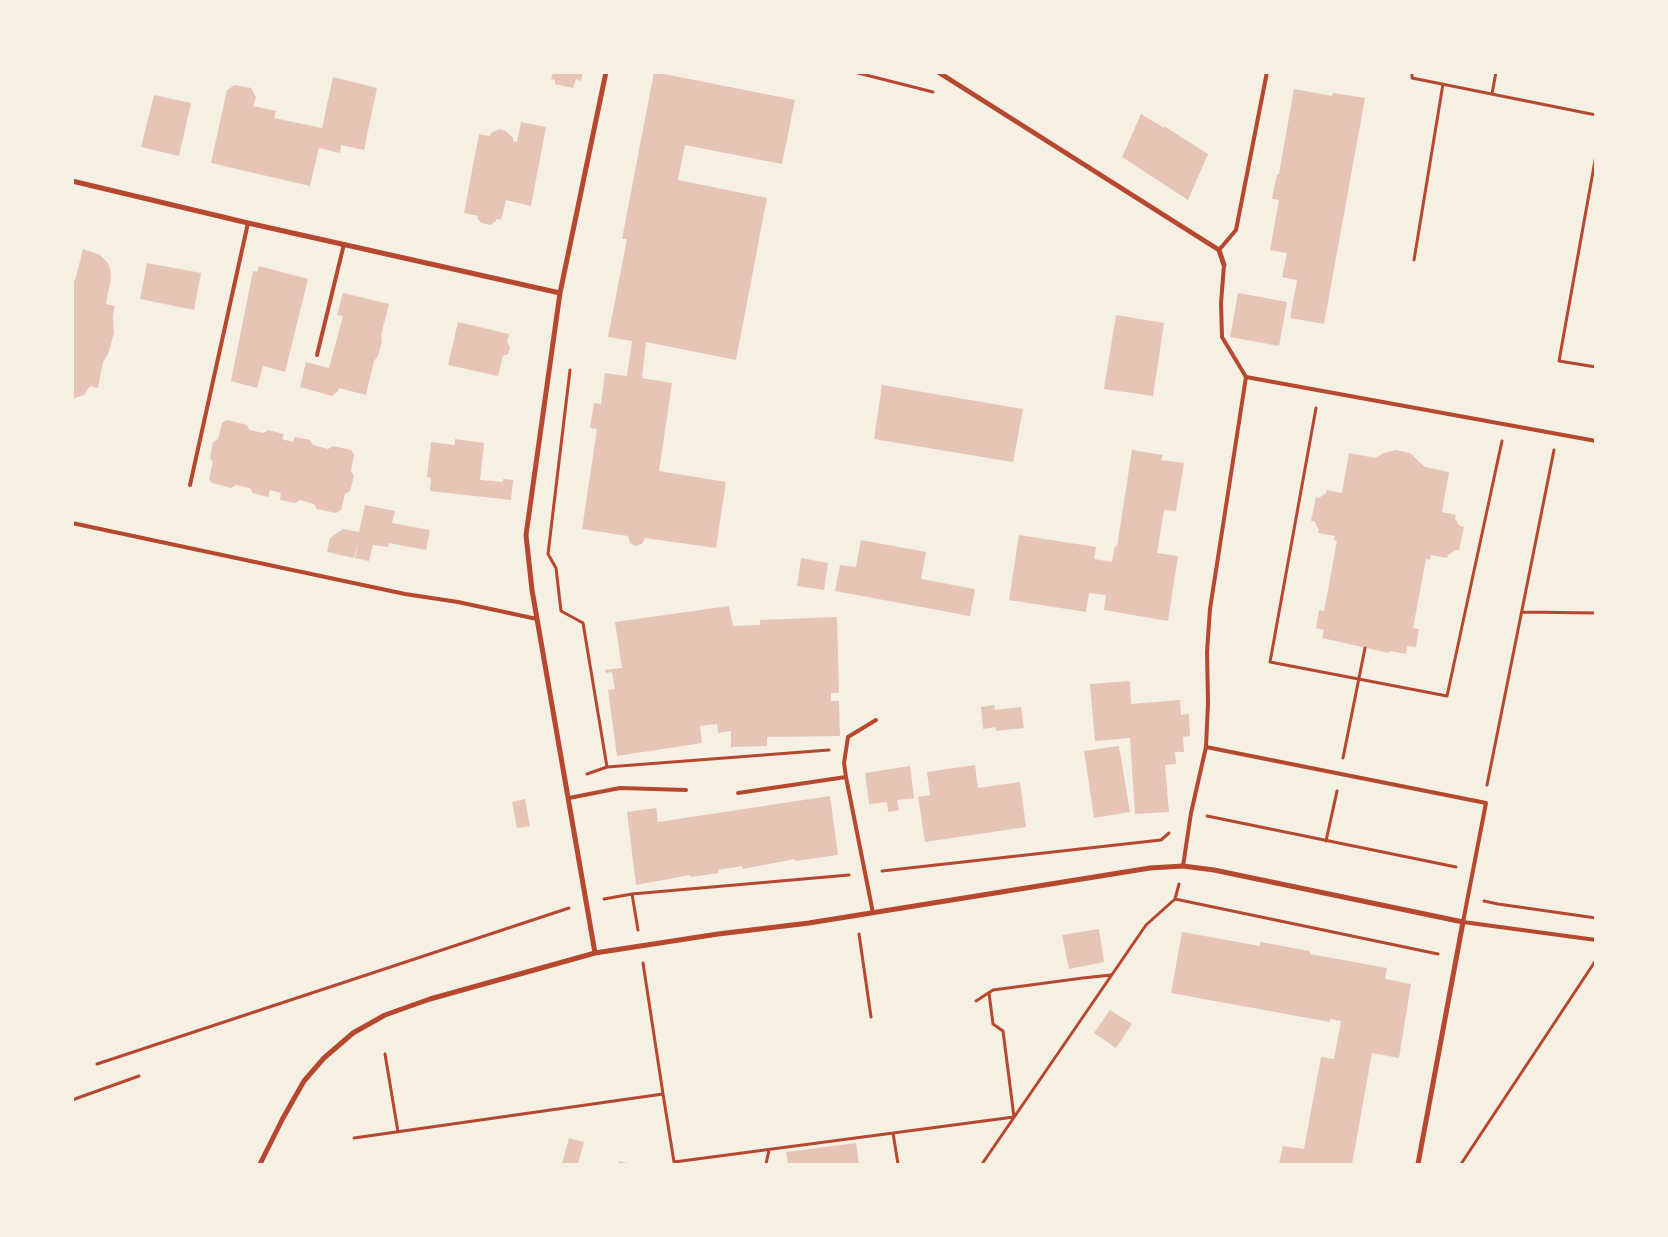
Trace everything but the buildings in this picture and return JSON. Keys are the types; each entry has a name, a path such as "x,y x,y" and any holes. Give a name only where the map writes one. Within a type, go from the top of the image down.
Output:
{"street":[{"path":"595,953 532,590 526,535 560,293 606,72"},
{"path":"938,72 1219,250 1224,265"},
{"path":"72,181 248,223 560,293"},
{"path":"260,1164 304,1081 324,1058 353,1033 385,1015 430,999 595,953 718,934 809,923 1150,868 1183,866 1214,870 1463,922 1418,1164"}],"lane":[{"path":"1219,250 1236,230 1267,72"},
{"path":"190,485 248,223"},
{"path":"317,355 344,244"},
{"path":"1183,866 1191,813 1206,747 1208,703 1207,652 1210,609 1246,377 1222,337 1221,303 1224,265"},
{"path":"1246,377 1596,441"},
{"path":"72,524 406,594 458,602 537,619"},
{"path":"873,913 844,763 848,738 876,720"},
{"path":"1206,747 1486,803 1463,922 1596,940"},
{"path":"738,793 846,777"},
{"path":"569,798 620,788 686,790"}],"path":[{"path":"1412,72 1412,78 1596,115"},
{"path":"1492,94 1496,72"},
{"path":"1414,260 1443,84"},
{"path":"1596,155 1559,361 1596,367"},
{"path":"570,366 548,554 556,568 561,611 584,623 607,767"},
{"path":"1319,390 1270,662 1447,696 1505,424"},
{"path":"1486,803 1487,786 1558,434"},
{"path":"1522,612 1596,612"},
{"path":"1326,841 1365,648"},
{"path":"982,1164 1146,925 1174,899 1183,866"},
{"path":"632,894 674,1162 1014,1117"},
{"path":"1174,899 1456,958"},
{"path":"858,926 871,1017"},
{"path":"1461,1164 1596,960"},
{"path":"976,1001 993,990 1111,975"},
{"path":"989,992 993,1024 1003,1031 1014,1117"},
{"path":"385,1054 398,1132"},
{"path":"72,1100 139,1076"},
{"path":"354,1138 663,1094"},
{"path":"893,1133 898,1164"},
{"path":"766,1164 769,1150"}]}
